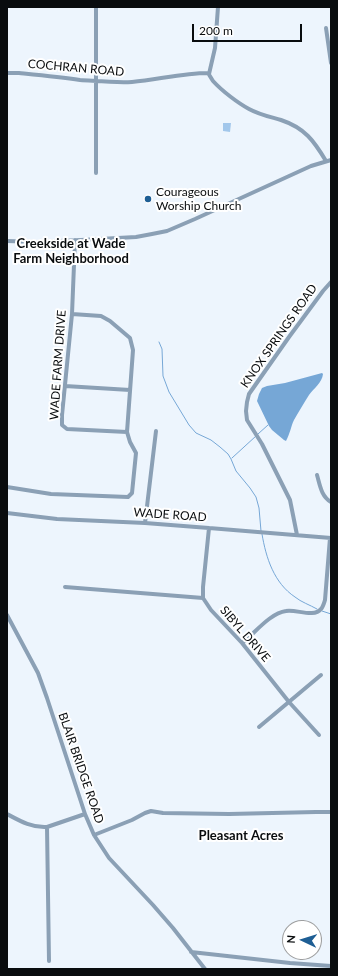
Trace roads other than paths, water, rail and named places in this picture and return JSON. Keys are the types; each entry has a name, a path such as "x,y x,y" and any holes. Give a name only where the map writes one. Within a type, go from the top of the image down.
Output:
{"street":[{"path":"96,7 96,173"},
{"path":"218,7 215,48 208,74 228,94 248,109 298,128 315,144 326,161"},
{"path":"326,28 331,63"},
{"name":"COCHRAN ROAD","path":"7,74 19,73 96,81 132,82 182,74 208,74"},
{"path":"7,241 37,242 136,237 167,231 311,166 331,160"},
{"name":"WADE FARM DRIVE","path":"74,240 72,314 62,425 67,429 127,432"},
{"name":"KNOX SPRINGS ROAD","path":"297,535 290,500 262,444 247,420 247,402 249,394 289,337 331,282"},
{"path":"7,487 51,494 128,497 132,493 136,453 127,432 133,350 130,338 110,321 101,316 72,314"},
{"path":"65,386 130,390"},
{"path":"145,523 156,431"},
{"path":"317,474 323,495 331,502"},
{"name":"WADE ROAD","path":"7,513 57,520 145,523 330,538"},
{"path":"65,586 203,598 209,528"},
{"path":"242,643 280,612 294,610 310,614 316,613 321,609 325,600 330,538"},
{"name":"SIBYL DRIVE","path":"203,598 211,610 242,643 289,702 319,735"},
{"name":"BLAIR BRIDGE ROAD","path":"7,615 38,673 85,814 94,835 108,858 153,905 205,969"},
{"path":"259,727 321,675"},
{"path":"94,835 151,811 164,813 229,814 331,812"},
{"path":"7,814 30,825 47,828 85,814"},
{"path":"47,828 49,961"},
{"path":"191,952 331,966"}],"waterway":[{"path":"159,342 162,349 163,376 169,392 189,425 196,433 211,440 228,454 236,471 256,497 259,508 261,531"},
{"path":"258,434 268,425"},
{"path":"232,458 256,436"},
{"path":"262,534 266,552 276,577 297,599 317,609"},
{"path":"322,611 331,614"}],"place":[{"name":"Courageous Worship Church","path":"148,199"}],"district":[{"name":"Creekside at Wade Farm Neighborhood","path":"71,252"},
{"name":"Pleasant Acres","path":"241,836"}]}
